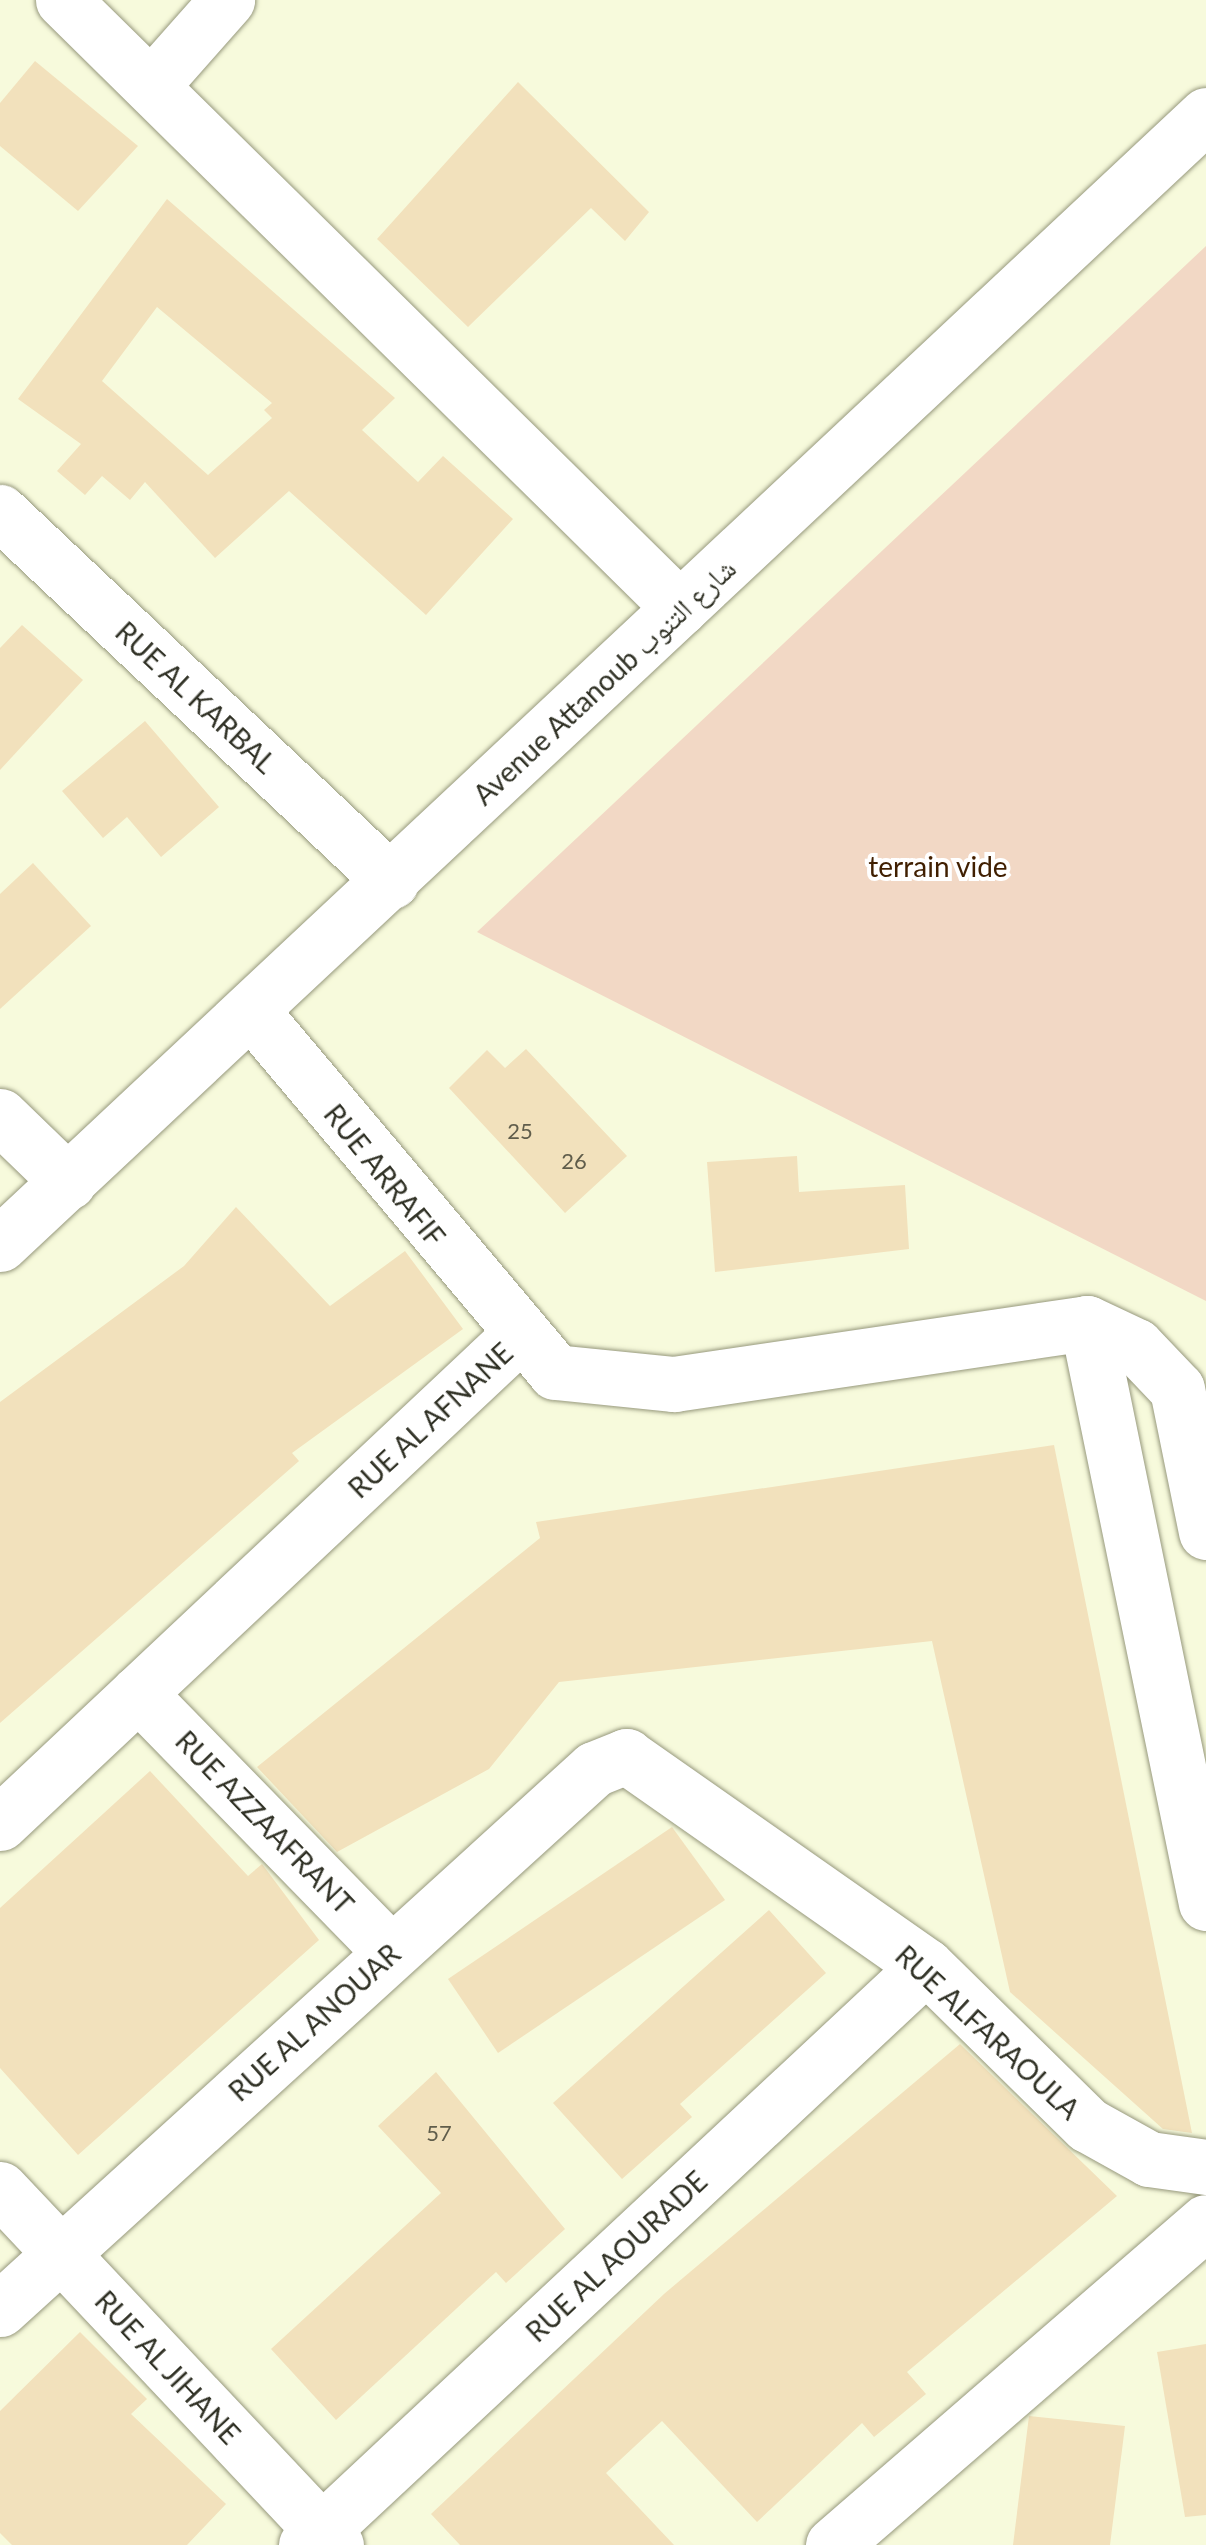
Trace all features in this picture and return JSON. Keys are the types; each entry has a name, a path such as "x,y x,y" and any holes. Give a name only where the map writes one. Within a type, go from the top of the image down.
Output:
{"street":[{"path":"63,0 680,608"},
{"path":"151,86 227,0"},
{"name":"Avenue Attanoub شارع التنوب","path":"0,1244 253,1013 1206,116"},
{"name":"RUE AL KARBAL","path":"0,512 392,881"},
{"name":"RUE ARRAFIF","path":"253,1013 517,1337"},
{"path":"0,1116 68,1182"},
{"path":"1088,1323 1136,1346 1177,1389 1206,1532"},
{"path":"1088,1323 1206,1903"},
{"name":"RUE AL AFNANE","path":"0,1824 517,1337 554,1372 674,1384 1088,1323"},
{"name":"RUE AZZAAFRANT","path":"138,1693 391,1952"},
{"name":"RUE AL ANOUAR","path":"0,2310 59,2252 594,1769 640,1758"},
{"name":"RUE ALFARAOULA","path":"640,1758 926,1966 1088,2125 1149,2159 1206,2167"},
{"name":"RUE AL AOURADE","path":"322,2540 926,1966"},
{"name":"RUE AL JIHANE","path":"0,2189 322,2540"},
{"path":"833,2545 1206,2222"}],"green space":[{"name":"terrain vide","path":"1206,246 1206,1301 477,932"}],"building":[{"path":"35,61 138,146 78,211 0,146 0,103"},
{"path":"518,82 649,212 625,241 591,208 468,327 377,239"},
{"path":"167,199 395,398 362,430 418,482 443,456 513,519 426,615 289,491 215,558 145,482 130,500 102,476 85,495 57,471 81,444 18,399","holes":["157,307 272,403 264,410 272,418 208,475 102,381"]},
{"path":"22,625 83,680 0,770 0,648"},
{"path":"145,721 219,807 161,857 127,817 103,838 62,791"},
{"path":"33,863 91,926 0,1009 0,894"},
{"path":"526,1049 627,1156 565,1213 449,1088 487,1050 505,1068"},
{"path":"797,1156 799,1192 905,1185 909,1249 715,1272 707,1162"},
{"path":"236,1207 330,1306 405,1251 463,1329 292,1453 299,1461 0,1723 0,1402 184,1266"},
{"path":"1054,1445 1192,2133 1163,2129 1010,1992 932,1641 559,1682 489,1769 337,1852 257,1767 540,1538 536,1522"},
{"path":"150,1771 248,1876 262,1864 319,1940 78,2155 0,2068 0,1908"},
{"path":"672,1827 725,1900 498,2053 448,1979"},
{"path":"769,1910 826,1973 680,2104 692,2117 622,2179 553,2103"},
{"path":"960,2044 1117,2196 907,2372 926,2394 874,2437 862,2423 757,2522 662,2421 606,2473 674,2545 460,2545 431,2514 664,2294"},
{"path":"436,2072 565,2229 506,2283 496,2272 336,2420 271,2349 441,2193 378,2126"},
{"path":"80,2332 147,2399 131,2414 226,2504 187,2545 12,2545 0,2533 0,2411"},
{"path":"1206,2344 1206,2515 1185,2517 1157,2352"},
{"path":"1029,2416 1125,2426 1110,2545 1013,2545"}]}
